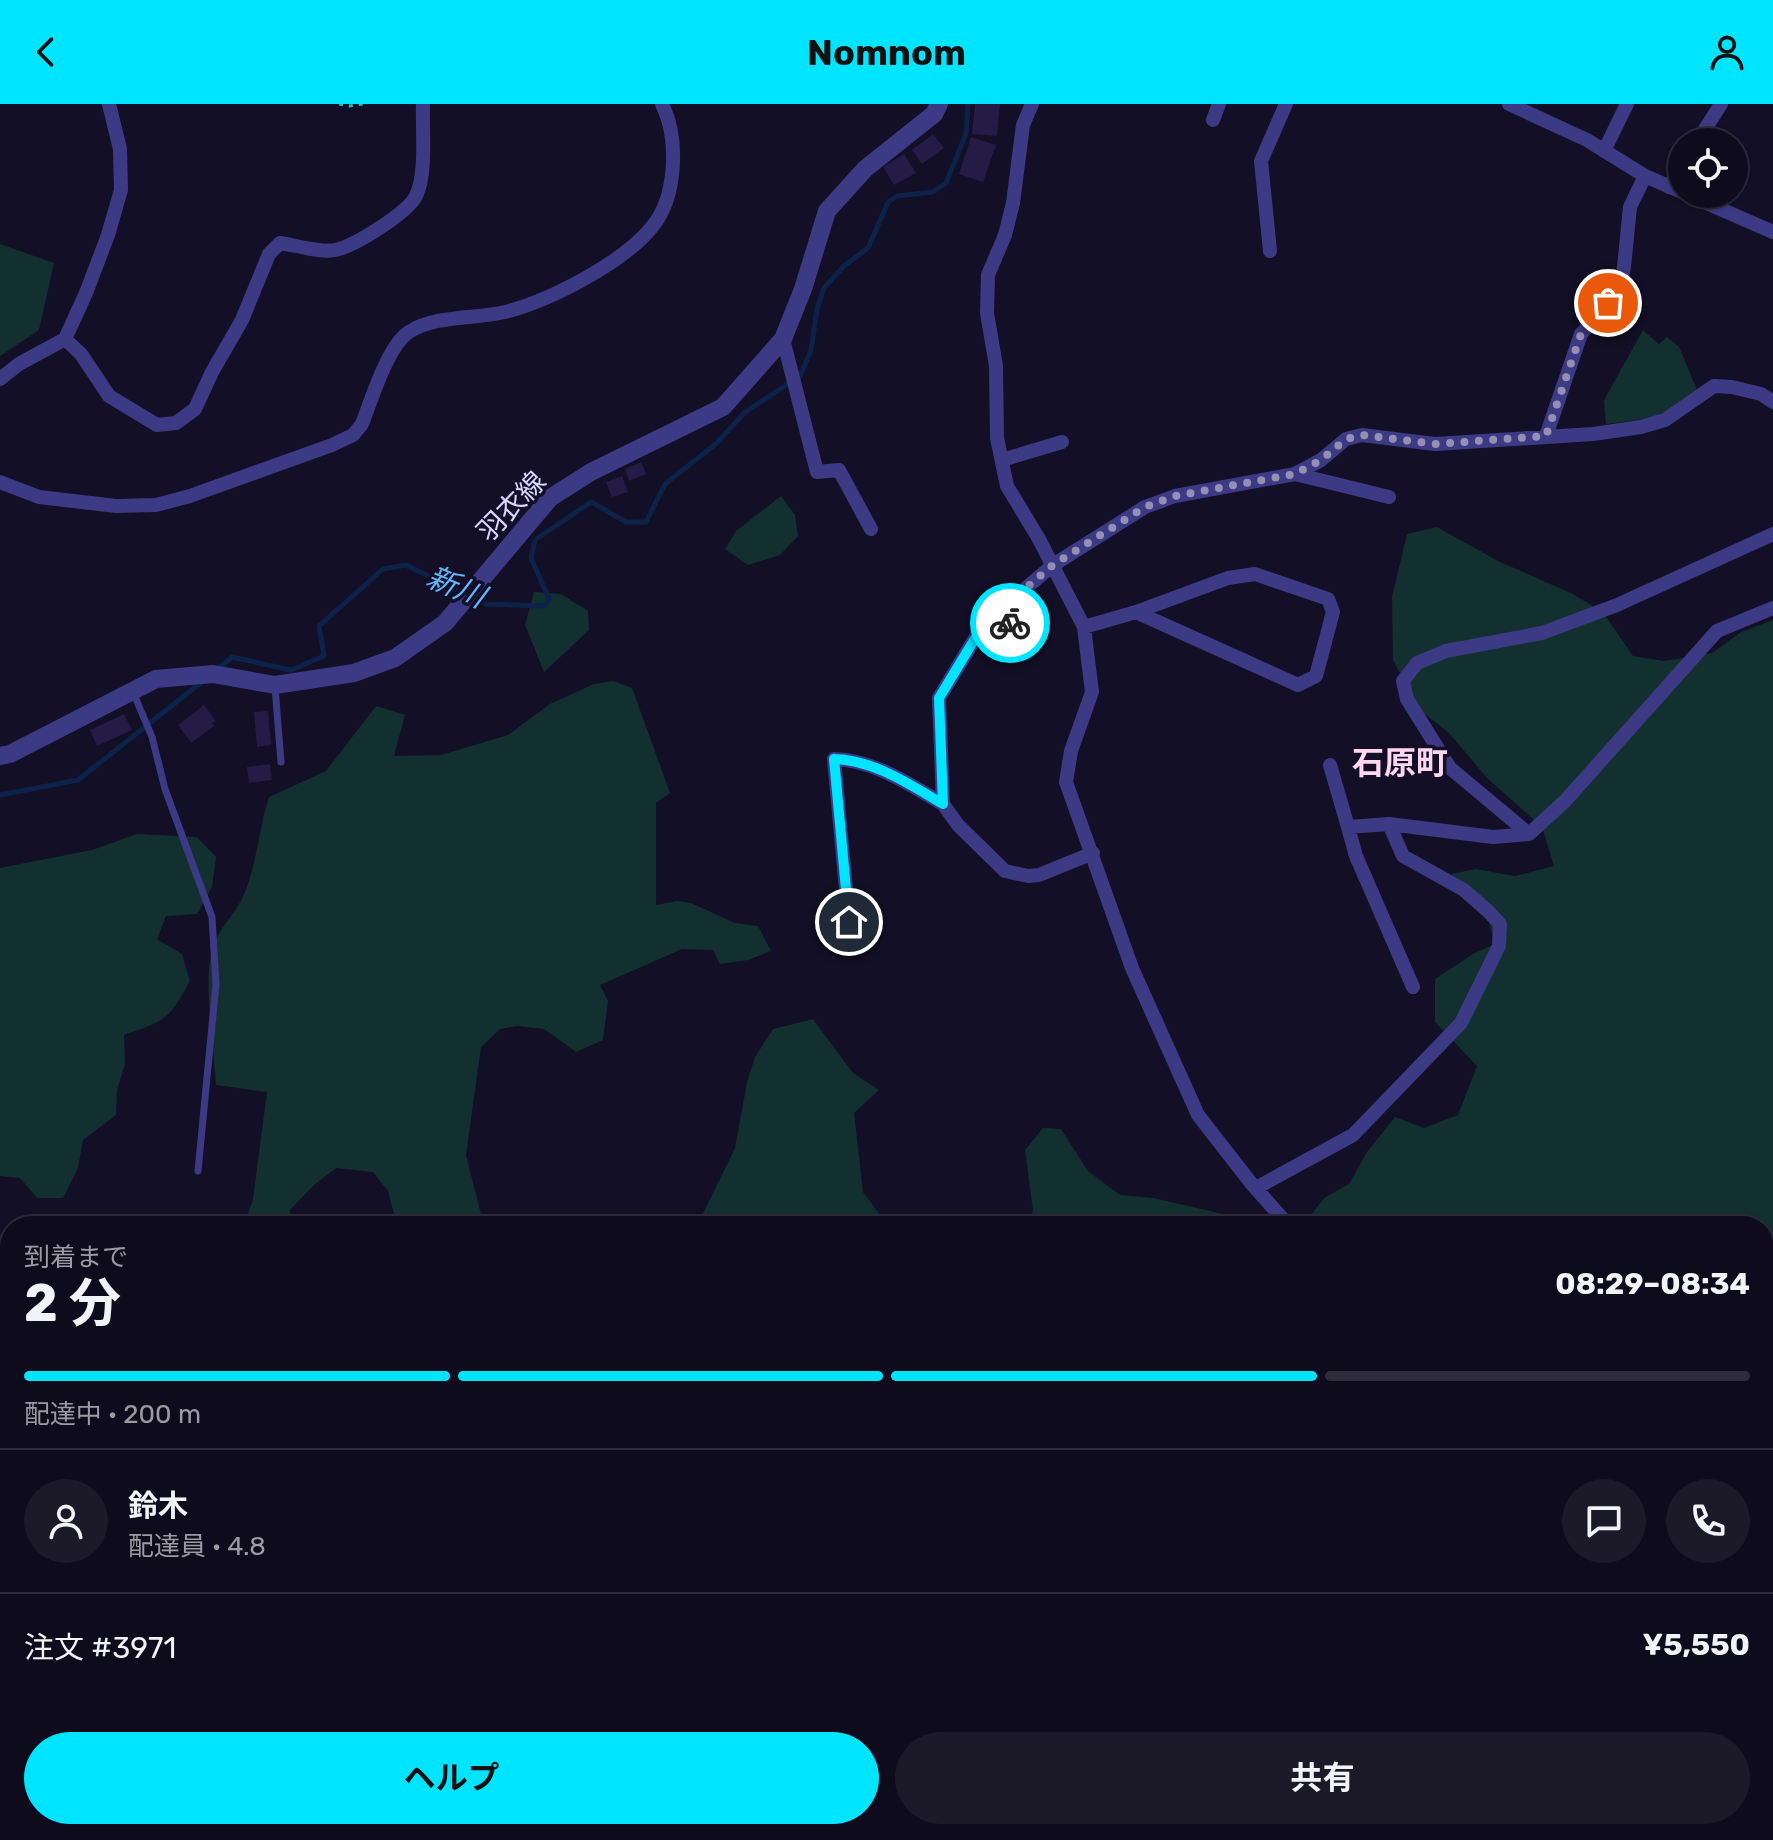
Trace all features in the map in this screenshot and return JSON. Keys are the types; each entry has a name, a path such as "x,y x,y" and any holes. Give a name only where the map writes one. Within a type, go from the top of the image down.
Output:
{"street":[{"path":"0,379 19,364 65,339 86,293 121,190 120,149 109,104"},
{"path":"65,339 81,354 109,396 157,425 176,423 195,409 242,320 269,254 280,243 334,251 368,234 404,210 416,197 421,178 423,104"},
{"path":"0,482 39,497 116,506 156,505 190,496 353,435 362,424 396,346 408,332 432,324 505,312 542,299 587,278 651,228 662,213 669,188 672,156 672,133 662,104"},
{"name":"羽衣線","path":"0,756 10,754 156,679 213,674 275,685 354,673 395,658 445,623 550,498 591,472 723,407 783,339 803,289 827,211 865,169 934,114 939,104"},
{"path":"1032,104 1023,125 1013,203 1005,235 988,275 987,313 996,366 997,438 1007,486 1053,565 1084,627 1092,692 1071,751 1066,782 1132,968 1198,1115 1280,1216"},
{"path":"1213,120 1219,104"},
{"path":"1270,251 1261,161 1286,104"},
{"path":"1509,104 1668,186"},
{"path":"1604,151 1627,104"},
{"path":"1706,128 1721,104"},
{"path":"1546,436 1581,334 1620,289 1630,207 1645,176"},
{"path":"1718,208 1773,232"},
{"path":"783,339 817,472 839,470 871,529"},
{"path":"943,804 939,698 982,627 1010,625 1026,588 1053,565 1145,507 1175,496 1295,474 1321,460 1346,439 1362,435 1435,444 1641,427 1665,420 1714,386 1761,394 1773,402"},
{"path":"1002,460 1062,442"},
{"path":"1295,474 1389,497"},
{"path":"1529,834 1450,768 1407,699 1403,681 1417,663 1446,651 1542,633 1617,605 1773,534"},
{"path":"1084,627 1136,612 1228,578 1255,574 1328,599 1333,612 1316,676 1298,685 1136,612"},
{"path":"1348,827 1389,824 1493,837 1529,834 1565,801 1717,631 1773,608"},
{"path":"849,922 834,759 851,759 892,774 943,804 958,825 1005,871 1039,875 1093,853"},
{"path":"1330,765 1356,856 1413,987"},
{"path":"1256,1188 1353,1135 1461,1023 1499,946 1500,924 1464,890 1403,856 1389,824"}],"lane":[{"path":"275,685 281,762"},
{"path":"132,691 152,737 165,789 212,917 216,984 198,1171"}],"path":[{"path":"339,104 363,104"}],"green space":[{"path":"0,244 54,263 39,330 0,356"},
{"path":"1643,330 1659,344 1667,337 1679,347 1697,390 1662,417 1606,424 1604,400"},
{"path":"781,496 795,515 798,536 780,555 748,565 725,549 736,531"},
{"path":"1437,527 1500,562 1571,593 1607,618 1633,656 1664,661 1712,653 1741,632 1773,620 1773,1216 1310,1216 1324,1198 1349,1184 1367,1152 1395,1117 1424,1128 1458,1115 1477,1066 1435,1022 1435,979 1473,954 1495,944 1483,901 1451,874 1476,869 1515,876 1554,866 1542,827 1487,778 1449,733 1421,711 1393,660 1392,597 1407,534"},
{"path":"534,592 561,594 588,611 589,630 544,672 525,625"},
{"path":"613,681 632,688 670,793 656,803 656,905 677,901 691,903 735,923 758,926 771,951 748,960 720,964 713,950 682,949 600,985 608,1001 603,1040 576,1052 544,1029 517,1026 500,1029 481,1047 466,1155 481,1216 394,1216 388,1191 373,1172 336,1168 290,1210 291,1216 247,1216 253,1199 267,1092 216,1085 209,980 215,941 242,900 249,881 269,797 326,771 376,706 405,715 394,756 441,755 508,735 550,704 594,684"},
{"path":"137,834 197,837 216,857 212,887 197,914 166,916 157,939 182,954 190,981 171,1012 149,1026 124,1035 125,1064 117,1090 116,1115 83,1140 78,1168 63,1198 37,1198 20,1178 0,1176 0,868 92,850"},
{"path":"813,1019 853,1073 879,1090 854,1113 863,1192 881,1216 702,1216 735,1148 747,1082 755,1057 773,1029"},
{"path":"1043,1128 1061,1129 1088,1171 1120,1195 1153,1198 1232,1216 1032,1216 1025,1150"}],"building":[{"path":"975,104 1000,104 997,136 972,134"},
{"path":"933,134 944,148 922,164 912,150"},
{"path":"971,137 996,145 983,182 959,174"},
{"path":"904,154 916,173 894,185 883,167"},
{"path":"641,462 646,474 629,481 625,469"},
{"path":"622,476 628,492 612,497 606,482"},
{"path":"204,705 216,721 212,723 214,726 191,743 178,725"},
{"path":"268,711 271,745 257,747 254,712"},
{"path":"124,714 132,730 97,746 90,730"},
{"path":"270,764 272,780 249,783 247,767"}],"waterway":[{"name":"新川","path":"472,597 486,604 544,606 549,599 531,558 535,540 591,502 626,522 646,522 665,484 717,443 744,413 800,376 811,350 817,309 824,288 844,266 868,248 888,202 897,196 933,192 946,183 966,134 968,104"},
{"name":"新川","path":"217,670 232,657 291,670 324,656 319,626 383,569 406,565 463,593"},
{"name":"新川","path":"0,795 78,780 203,681"}],"way so far":[{"path":"1010,623 1026,588 1053,565 1145,507 1175,496 1295,474 1321,460 1346,439 1362,435 1435,444 1546,436 1581,334 1608,303"}],"district":[{"name":"石原町","path":"1400,763"}],"route":[{"path":"849,922 834,759 851,759 892,774 943,804 939,698 982,627 1010,623"}]}
